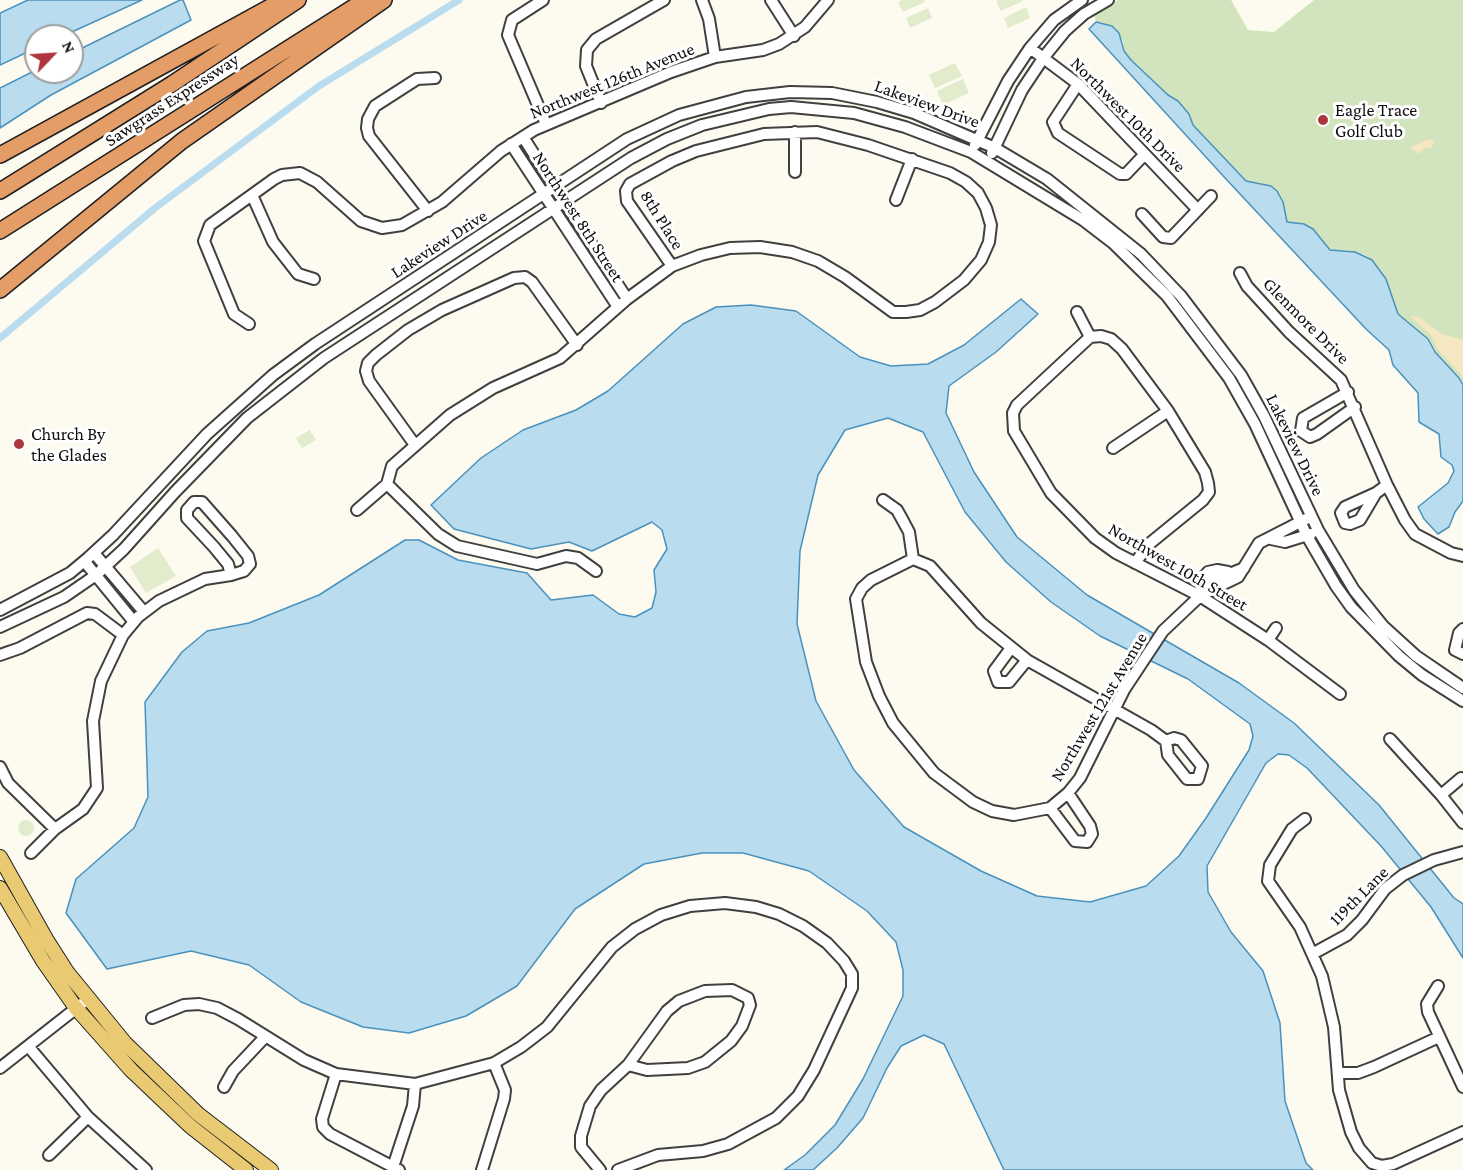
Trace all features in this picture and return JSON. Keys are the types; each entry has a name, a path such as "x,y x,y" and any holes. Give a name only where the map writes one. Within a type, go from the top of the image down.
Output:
{"highway":[{"path":"0,155 284,0"},
{"name":"Sawgrass Expressway","path":"0,192 172,84 298,0"},
{"name":"Sawgrass Expressway","path":"0,231 365,0"},
{"path":"0,290 182,141 384,0"}],"main road":[{"path":"0,857 46,939 88,999 125,1043 174,1094 230,1142 271,1170"},
{"path":"0,888 43,961 76,1008 158,1097 246,1170"}],"street":[{"path":"543,0 518,14 509,27 509,42 546,124"},
{"path":"601,103 586,66 587,50 596,39 664,0"},
{"path":"702,0 709,20 715,57"},
{"path":"771,0 794,36"},
{"name":"Northwest 126th Avenue","path":"252,195 282,174 300,173 316,182 361,221 382,228 402,225 428,211 460,188 511,144 546,124 654,79 715,57 763,50 794,36 818,14 828,0"},
{"path":"971,152 1008,81 1030,48 1054,20 1082,0"},
{"path":"988,161 1022,90 1044,57 1065,31 1084,14 1108,0"},
{"name":"Northwest 10th Drive","path":"1030,48 1078,84 1198,210"},
{"path":"428,211 369,136 368,119 375,106 417,79 435,78"},
{"path":"1078,84 1053,122 1058,134 1120,174 1126,174 1144,155"},
{"name":"Lakeview Drive","path":"0,610 85,562 238,405 315,344 627,139 679,115 746,97 790,92 832,93 894,107 978,139 1047,179 1141,254 1181,296 1241,375 1264,416 1318,530 1354,590 1383,626 1416,656 1463,688"},
{"path":"828,109 832,93"},
{"name":"Lakeview Drive","path":"0,627 64,597 96,575 247,418 290,382 563,200 640,153 702,125 769,109 828,109 854,113 905,127 971,152 1083,220 1126,256 1167,296 1229,378 1256,424 1300,522 1336,586 1374,633 1422,675 1463,701"},
{"path":"357,510 387,484 392,466 469,401 539,370 577,345 618,307 672,266 700,255 730,248 760,247 792,252 818,261 845,277 867,296 893,312 906,312 920,310 935,302 964,280 981,260 989,242 991,225 978,193 966,182 912,159 817,132 795,132 795,172"},
{"name":"8th Place","path":"672,266 627,201 626,191 630,184 696,151 764,134 795,132"},
{"name":"Northwest 8th Street","path":"523,137 627,300"},
{"name":"Northwest 8th Street","path":"511,144 618,307"},
{"path":"896,200 912,159"},
{"path":"249,324 234,314 204,241 210,225 252,195 273,242 298,274 314,279"},
{"path":"1142,214 1163,237 1171,238 1211,196"},
{"name":"Glenmore Drive","path":"1240,273 1247,286 1289,332 1334,372 1348,393 1388,485 1405,520 1415,534 1452,553 1463,556"},
{"path":"415,445 369,381 366,371 368,363 408,330 442,309 514,278 525,277 532,282 577,345"},
{"path":"375,305 382,319"},
{"path":"1077,312 1090,338 1101,336 1111,339 1122,349 1168,411 1205,472 1209,492 1149,544 1135,563"},
{"name":"Northwest 10th Street","path":"1090,338 1017,405 1013,413 1014,431 1051,493 1095,538 1161,578 1200,596 1268,640 1340,694"},
{"name":"Glenmore Drive","path":"1348,393 1303,418 1301,431 1310,436 1317,434 1355,407"},
{"path":"1113,448 1168,411"},
{"path":"387,484 438,534 457,546 537,564 567,556 578,558 596,571"},
{"path":"1376,493 1388,485"},
{"path":"883,500 897,510 909,532 914,559"},
{"path":"31,853 55,829 83,809 97,788 93,721 101,681 123,635 144,612 183,588 205,579 231,575 244,571 250,564 248,556 201,502 194,502 187,510 187,518 228,564 231,575"},
{"name":"Northwest 121st Avenue","path":"1050,808 1068,794 1080,778 1141,663 1163,631 1200,596 1238,577 1259,543 1271,540 1312,516"},
{"path":"1271,540 1286,542 1318,530"},
{"path":"94,553 144,612"},
{"path":"1068,794 1090,826 1092,834 1087,842 1075,841 1050,808 1014,814 992,811 973,802 934,773 893,723 879,696 866,662 856,598 871,580 914,559 930,566 981,623 1027,660 1166,741"},
{"path":"85,562 134,622"},
{"path":"1200,596 1199,587 1204,576 1217,570 1229,573 1244,568"},
{"path":"0,655 38,640 87,613 95,614 123,635"},
{"path":"1268,640 1276,628"},
{"path":"1463,629 1459,633 1455,650 1463,654"},
{"path":"1011,648 994,671 998,682 1009,682 1027,660"},
{"path":"1390,739 1463,823"},
{"path":"0,767 8,783 55,829"},
{"path":"1441,795 1461,778"},
{"path":"1305,819 1292,829 1270,866 1268,881 1288,907 1314,953 1330,1002 1339,1090 1351,1132 1359,1148 1372,1163 1382,1166 1394,1164 1463,1132"},
{"name":"119th Lane","path":"1314,953 1347,935 1385,890 1400,878 1434,860 1463,852"},
{"path":"152,1018 184,1005 199,1004 217,1008 304,1060 336,1074 415,1084 494,1063 548,1027 612,947 635,929 661,915 690,906 725,903 756,907 779,914 803,926 827,943 844,961 852,975 852,988 814,1070 798,1096 776,1118 728,1144 703,1151 658,1155 618,1170"},
{"path":"1438,986 1427,1004 1439,1037 1463,1088"},
{"path":"600,1170 581,1147 581,1136 590,1106 602,1090 628,1065 667,1011 692,994 719,989 732,990 747,998 750,1005 742,1026 731,1041 705,1062 688,1068 646,1070 628,1065"},
{"path":"0,1068 88,999"},
{"path":"224,1088 233,1071 265,1036"},
{"path":"1338,1073 1358,1073 1439,1037"},
{"path":"28,1046 88,1117 146,1170"},
{"path":"482,1170 504,1099 505,1090 494,1063"},
{"path":"336,1074 322,1119 323,1127 330,1134 396,1169 413,1106 415,1084"},
{"path":"49,1155 88,1117"}],"green space":[{"path":"924,0 925,2 903,12 898,2"},
{"name":"Eagle Trace Golf Club","path":"1118,0 1231,0 1248,30 1274,32 1314,0 1463,0 1463,385 1434,352 1428,339 1398,314 1365,255 1345,250 1329,250 1313,229 1304,224 1287,223 1283,202 1262,183 1246,181 1193,125 1189,114 1178,101 1168,95 1131,60 1124,51 1123,41 1104,23 1096,22 1094,14"},
{"path":"996,1 1023,1 1001,11"},
{"path":"1026,7 1030,18 1008,28 1004,18"},
{"path":"928,8 932,18 910,28 906,18"},
{"path":"955,63 962,76 935,88 929,75"},
{"path":"963,79 969,93 943,105 937,91"},
{"path":"310,430 316,440 302,448 296,438"},
{"path":"158,548 176,576 146,593 130,567"},
{"path":"26,820 32,822 34,828 32,834 26,836 20,834 18,828 20,822"}],"sand":[{"path":"1428,139 1434,140 1432,148 1425,148 1419,154 1410,148"},
{"path":"1410,316 1419,317 1442,334 1463,340 1463,377 1439,351 1431,335"}],"water":[{"path":"28,0 142,0 84,26 84,24 24,24 24,54 0,65 0,13"},
{"path":"180,0 183,0 191,20 84,77 84,47"},
{"path":"1096,22 1112,26 1119,33 1124,51 1131,60 1168,95 1178,101 1189,114 1193,125 1246,181 1271,186 1277,191 1283,202 1287,222 1304,224 1313,229 1330,250 1355,252 1372,260 1386,279 1398,314 1428,339 1435,352 1459,378 1463,385 1463,501 1455,512 1449,527 1438,534 1424,519 1418,507 1448,483 1454,471 1452,465 1441,457 1439,434 1419,422 1418,393 1393,365 1389,350 1366,329 1089,29"},
{"path":"24,76 24,84 72,84 0,128 0,88"},
{"path":"1021,299 1038,314 996,352 949,386 946,413 974,472 1017,537 1087,595 1239,683 1294,723 1379,805 1454,898 1463,904 1463,958 1431,907 1381,846 1307,768 1289,755 1278,754 1266,763 1207,866 1208,892 1231,932 1263,971 1280,1023 1285,1101 1306,1163 1313,1170 1004,1170 944,1044 924,1035 901,1046 887,1068 863,1118 837,1148 813,1170 784,1170 805,1155 835,1125 863,1079 903,996 903,970 896,942 867,911 809,871 743,853 702,853 644,864 575,909 517,986 466,1016 409,1033 363,1027 301,1002 249,965 191,951 107,969 66,913 76,879 134,828 148,797 145,702 182,652 207,631 249,623 319,595 405,540 419,540 458,560 527,573 551,600 593,595 619,614 635,617 652,608 656,592 654,570 667,549 662,530 652,522 592,551 569,542 531,549 454,529 431,505 481,458 523,430 576,410 608,391 683,324 716,307 751,305 796,311 860,357 891,366 928,364 964,345","holes":["888,418 923,432 965,512 1006,562 1051,602 1100,636 1188,679 1250,724 1253,736 1249,750 1206,818 1179,856 1146,886 1090,902 1037,896 981,871 904,827 854,770 816,701 797,624 800,551 818,475 845,430"]}],"waterway":[{"path":"0,338 155,208 319,86 459,0"}],"place":[{"name":"Eagle Trace Golf Club","path":"1323,120"},
{"name":"Church By the Glades","path":"19,444"}]}
